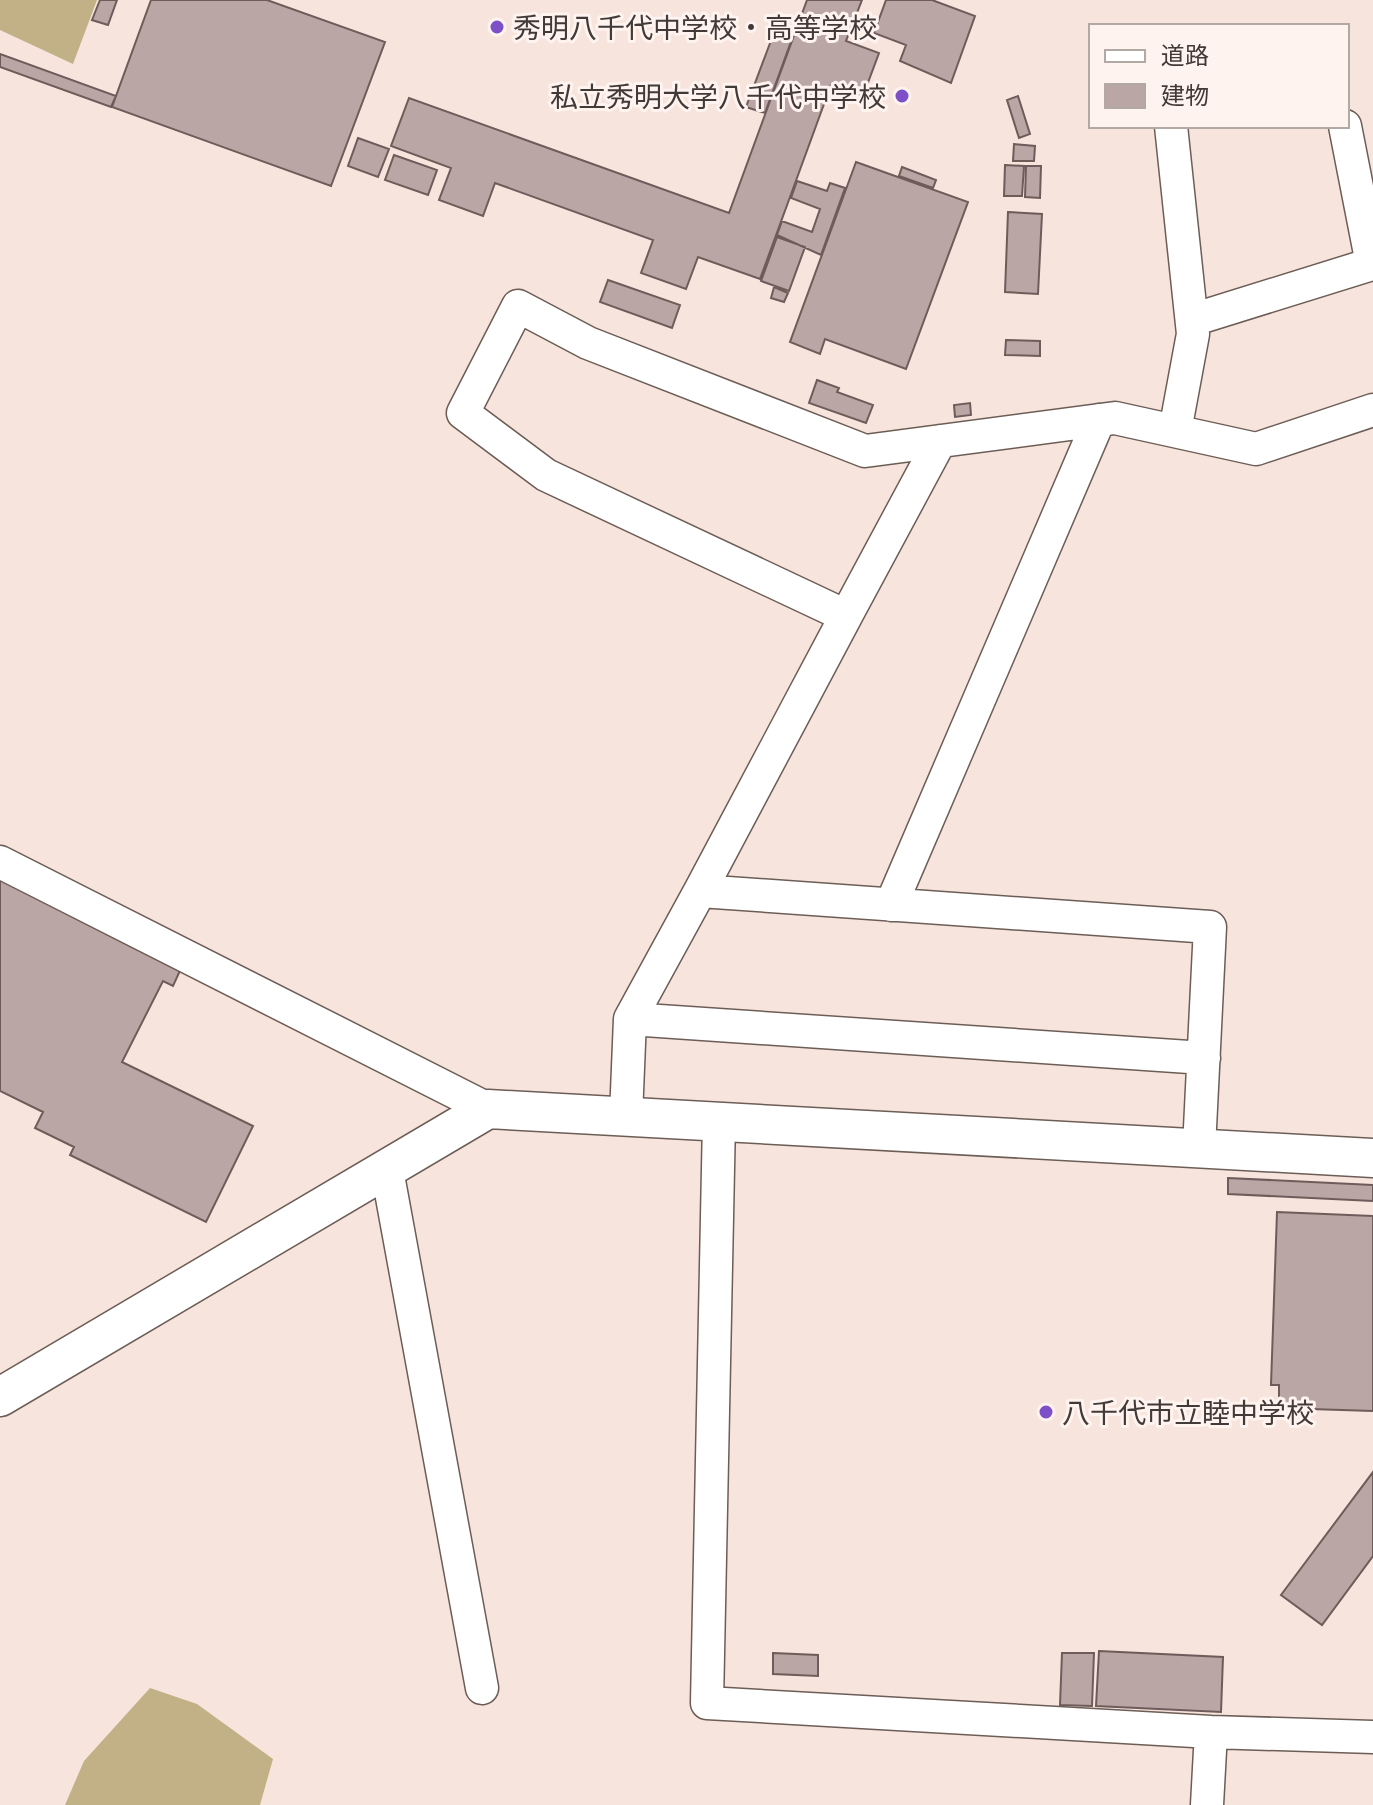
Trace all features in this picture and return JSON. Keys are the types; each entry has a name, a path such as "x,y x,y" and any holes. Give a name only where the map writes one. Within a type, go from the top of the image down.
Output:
{"street":[{"path":"1171,128 1193,334 1175,431"},
{"path":"1192,320 1372,264 1345,128"},
{"path":"846,616 546,475 463,413 518,306 588,343 865,451 1115,418 1256,449 1373,410"},
{"path":"891,905 1099,420"},
{"path":"626,1116 630,1019 940,441"},
{"path":"0,862 488,1109 1373,1158"},
{"path":"700,891 1210,927 1199,1148"},
{"path":"630,1019 1204,1058"},
{"path":"0,1397 488,1109"},
{"path":"719,1120 707,1703 1211,1732 1373,1737"},
{"path":"387,1170 482,1688"},
{"path":"1207,1805 1211,1732"}],"shaded area":[{"path":"0,0 97,0 73,64 0,30"},
{"path":"150,1688 197,1704 273,1759 260,1805 65,1805 84,1761"}],"building":[{"path":"100,0 117,0 108,25 92,20"},
{"path":"151,0 267,0 385,42 331,186 112,107"},
{"path":"807,0 862,0 846,41 879,53 863,96 831,85 760,279 698,257 686,289 641,273 653,240 495,183 483,216 439,200 451,168 391,146 409,98 729,213"},
{"path":"886,0 932,0 975,16 951,83 900,61 906,45 874,33"},
{"path":"775,30 793,36 765,113 746,107"},
{"path":"0,54 116,96 111,107 0,67"},
{"path":"1018,96 1030,134 1019,138 1007,100"},
{"path":"358,138 389,149 378,177 348,166"},
{"path":"1014,144 1035,146 1034,161 1013,161"},
{"path":"394,155 437,170 428,195 385,180"},
{"path":"856,162 968,202 906,369 825,339 820,354 790,342"},
{"path":"1005,165 1024,166 1022,196 1004,196"},
{"path":"1026,166 1041,166 1040,198 1025,197"},
{"path":"902,167 936,180 933,188 899,176"},
{"path":"797,181 827,191 830,183 845,188 821,255 777,235 782,221 812,232 820,209 791,198"},
{"path":"1008,212 1042,214 1038,294 1005,292"},
{"path":"777,237 805,247 789,291 761,281"},
{"path":"608,280 680,305 672,328 600,302"},
{"path":"774,287 788,293 784,302 771,298"},
{"path":"1006,340 1040,341 1040,356 1005,355"},
{"path":"817,380 839,388 837,392 873,405 866,423 809,403"},
{"path":"970,403 971,415 955,417 954,405"},
{"path":"0,872 184,962 173,986 163,981 122,1062 253,1126 206,1222 70,1155 74,1147 35,1128 43,1112 0,1091"},
{"path":"1228,1178 1373,1185 1373,1201 1228,1194"},
{"path":"1277,1212 1373,1216 1373,1411 1279,1408 1279,1385 1271,1385"},
{"path":"1373,1472 1373,1556 1322,1625 1281,1595"},
{"path":"1099,1651 1223,1657 1221,1712 1096,1706"},
{"path":"773,1653 818,1655 818,1676 773,1674"},
{"path":"1062,1653 1094,1653 1092,1706 1060,1705"}],"place":[{"name":"秀明八千代中学校・高等学校","path":"497,27"},
{"name":"私立秀明大学八千代中学校","path":"902,96"},
{"name":"八千代市立睦中学校","path":"1046,1412"}]}
